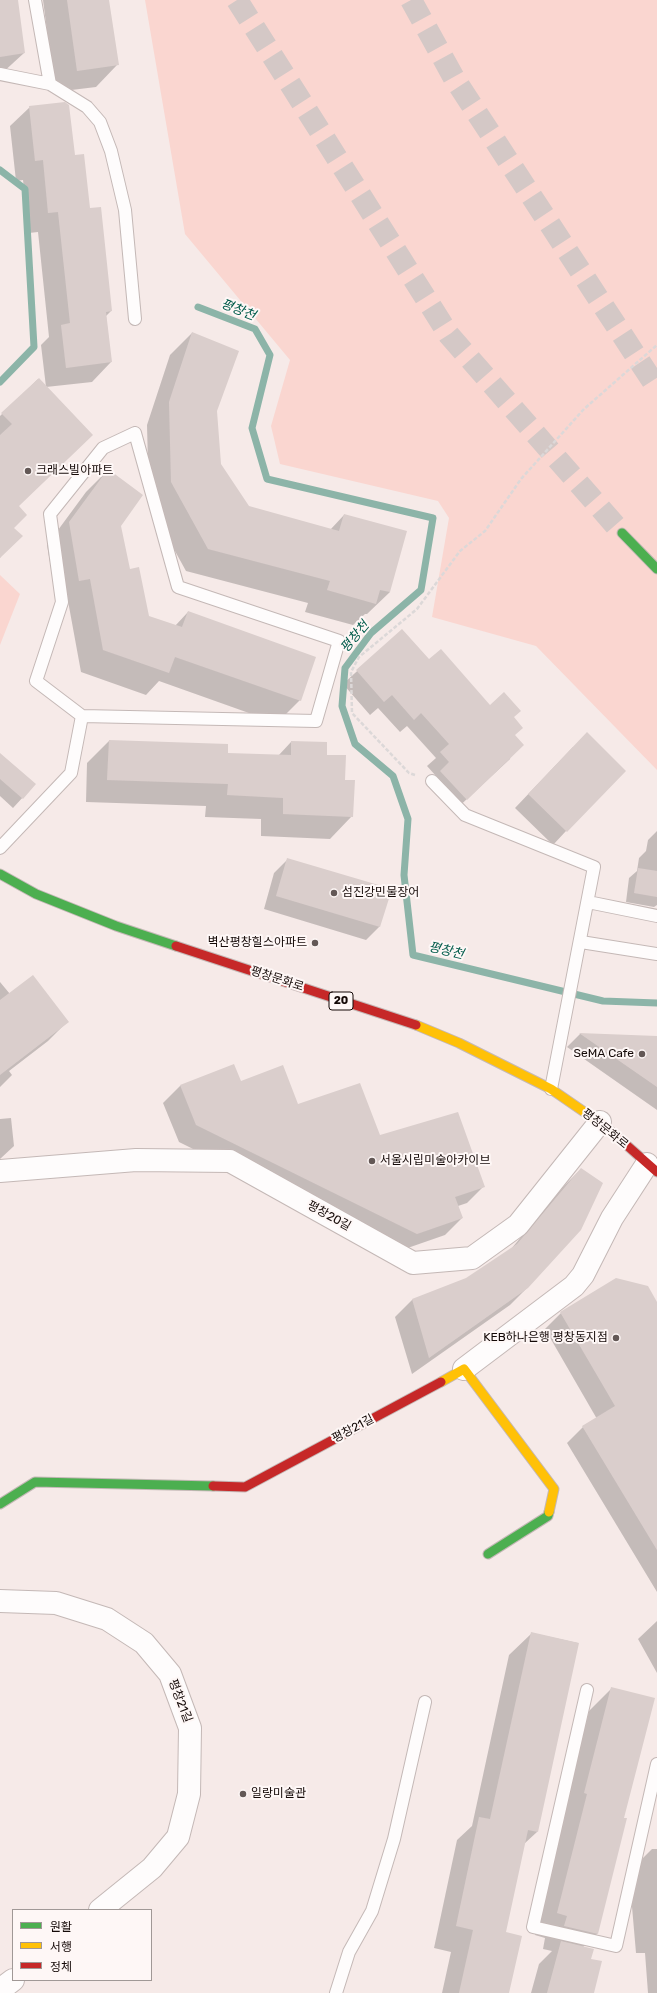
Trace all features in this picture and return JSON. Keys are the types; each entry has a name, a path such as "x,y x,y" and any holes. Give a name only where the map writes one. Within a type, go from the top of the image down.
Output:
{"main road":[{"path":"622,533 657,569"},
{"name":"평창문화로","path":"0,874 36,894 116,926 418,1026 459,1042 551,1089 600,1122 652,1168"},
{"path":"464,1369 554,1489 548,1516 488,1554"},
{"name":"평창21길","path":"0,1504 35,1482 245,1487 464,1369"}],"street":[{"name":"평창20길","path":"0,1171 136,1160 230,1161 413,1263 472,1258 518,1225 600,1122"},
{"path":"464,1369 574,1286 582,1275 612,1218 652,1168"},
{"name":"평창21길","path":"0,1601 56,1602 107,1619 144,1644 170,1674 190,1728 189,1794 178,1838 152,1868 101,1909"},
{"path":"0,1990 12,1981"}],"lane":[{"path":"35,0 50,84"},
{"path":"0,74 50,84 87,107 100,122 111,151 125,210 135,319"},
{"path":"135,433 178,587 339,640 316,721 82,716 36,681 62,602 50,514 102,448 135,433"},
{"path":"0,848 71,773 82,716"},
{"path":"432,781 465,815 594,867 581,942 551,1089"},
{"path":"588,902 657,916"},
{"path":"581,942 657,954"},
{"path":"587,1690 533,1927 616,1946 657,1764"},
{"path":"336,1993 349,1952 372,1911 394,1839 426,1702"}],"path":[{"path":"432,781 409,773 352,712 351,672 359,657 417,609 460,551 485,531 521,479 584,409 657,345"}],"shaded area":[{"path":"145,0 657,0 657,770 536,646 432,617 449,518 438,501 280,464 271,426 290,360 185,234"},
{"path":"0,575 20,594 0,645"}],"building":[{"path":"0,0 18,0 25,53 0,57"},
{"path":"67,0 109,0 119,65 77,71"},
{"path":"65,102 69,105 75,155 84,154 90,208 101,207 112,311 106,312 112,362 66,368 61,325 70,323 58,212 48,213 43,160 35,161 29,106"},
{"path":"192,332 239,351 217,411 221,464 249,506 339,531 344,514 407,531 390,592 380,590 376,604 327,590 330,581 208,549 171,482 169,402"},
{"name":"크래스빌아파트","path":"39,378 93,435 19,506 27,515 14,528 23,536 0,558 0,435 12,424 1,413"},
{"path":"108,469 143,495 121,526 130,569 139,567 149,616 182,627 188,611 316,657 301,701 175,657 169,673 103,650 90,579 79,581 69,522"},
{"path":"402,629 429,659 441,649 490,705 504,692 521,711 514,717 523,728 515,735 524,745 467,800 440,771 449,762 440,752 449,744 421,713 414,720 392,695 384,702 356,670"},
{"path":"587,732 626,771 567,832 528,794"},
{"path":"109,740 228,744 228,753 291,755 291,741 327,742 327,755 346,755 345,780 355,780 353,817 283,814 283,798 227,795 228,784 107,780"},
{"path":"0,753 36,784 23,799 0,779"},
{"name":"섬진강민물장어","path":"287,858 392,889 380,927 276,896"},
{"path":"638,868 657,871 657,897 634,893"},
{"path":"33,975 69,1022 0,1075 0,1000"},
{"path":"579,1033 657,1036 657,1087"},
{"name":"서울시립미술아카이브","path":"234,1064 241,1081 283,1065 298,1104 360,1083 380,1135 458,1112 485,1187 455,1197 463,1218 417,1234 196,1125 180,1085"},
{"path":"581,1168 603,1183 581,1230 528,1288 429,1358 412,1299 466,1278 517,1244"},
{"path":"616,1278 648,1286 657,1302 657,1550 582,1426 615,1406 560,1312"},
{"path":"531,1632 579,1643 538,1832 528,1830 506,1932 522,1936 509,1993 459,1993 473,1930 456,1926 479,1817 490,1819"},
{"path":"611,1687 655,1698 624,1818 627,1818 598,1934 564,1926 567,1916 557,1913 587,1794 584,1793"},
{"path":"561,1941 594,1949 591,1959 602,1961 594,1993 547,1993"}],"waterway":[{"name":"평창천","path":"0,170 25,189 34,347 0,382"},
{"name":"평창천","path":"198,307 255,329 270,355 252,428 267,479 433,518 421,590 371,633 345,668 342,706 355,744 393,776 408,819 404,875 413,955 603,1001 657,1003"}],"tunnel":[{"path":"237,0 449,335 622,533"},
{"path":"411,0 454,78 657,388"}],"traffic: fast":[{"path":"622,533 657,569"},
{"path":"0,874 36,894 116,926 176,946"},
{"path":"0,1504 35,1482 213,1486"},
{"path":"488,1554 548,1516 549,1512"}],"traffic: slow":[{"path":"416,1025 459,1043 551,1089 606,1127"},
{"path":"441,1382 464,1369 554,1489 549,1512"}],"traffic: jam":[{"path":"176,946 416,1025"},
{"path":"606,1127 657,1172"},
{"path":"213,1486 245,1487 441,1382"}],"place":[{"name":"크래스빌아파트","path":"28,471"},
{"name":"섬진강민물장어","path":"334,893"},
{"name":"벽산평창힐스아파트","path":"315,943"},
{"name":"SeMA Cafe","path":"642,1054"},
{"name":"서울시립미술아카이브","path":"372,1161"},
{"name":"KEB하나은행 평창동지점","path":"616,1338"},
{"name":"일랑미술관","path":"243,1794"}]}
